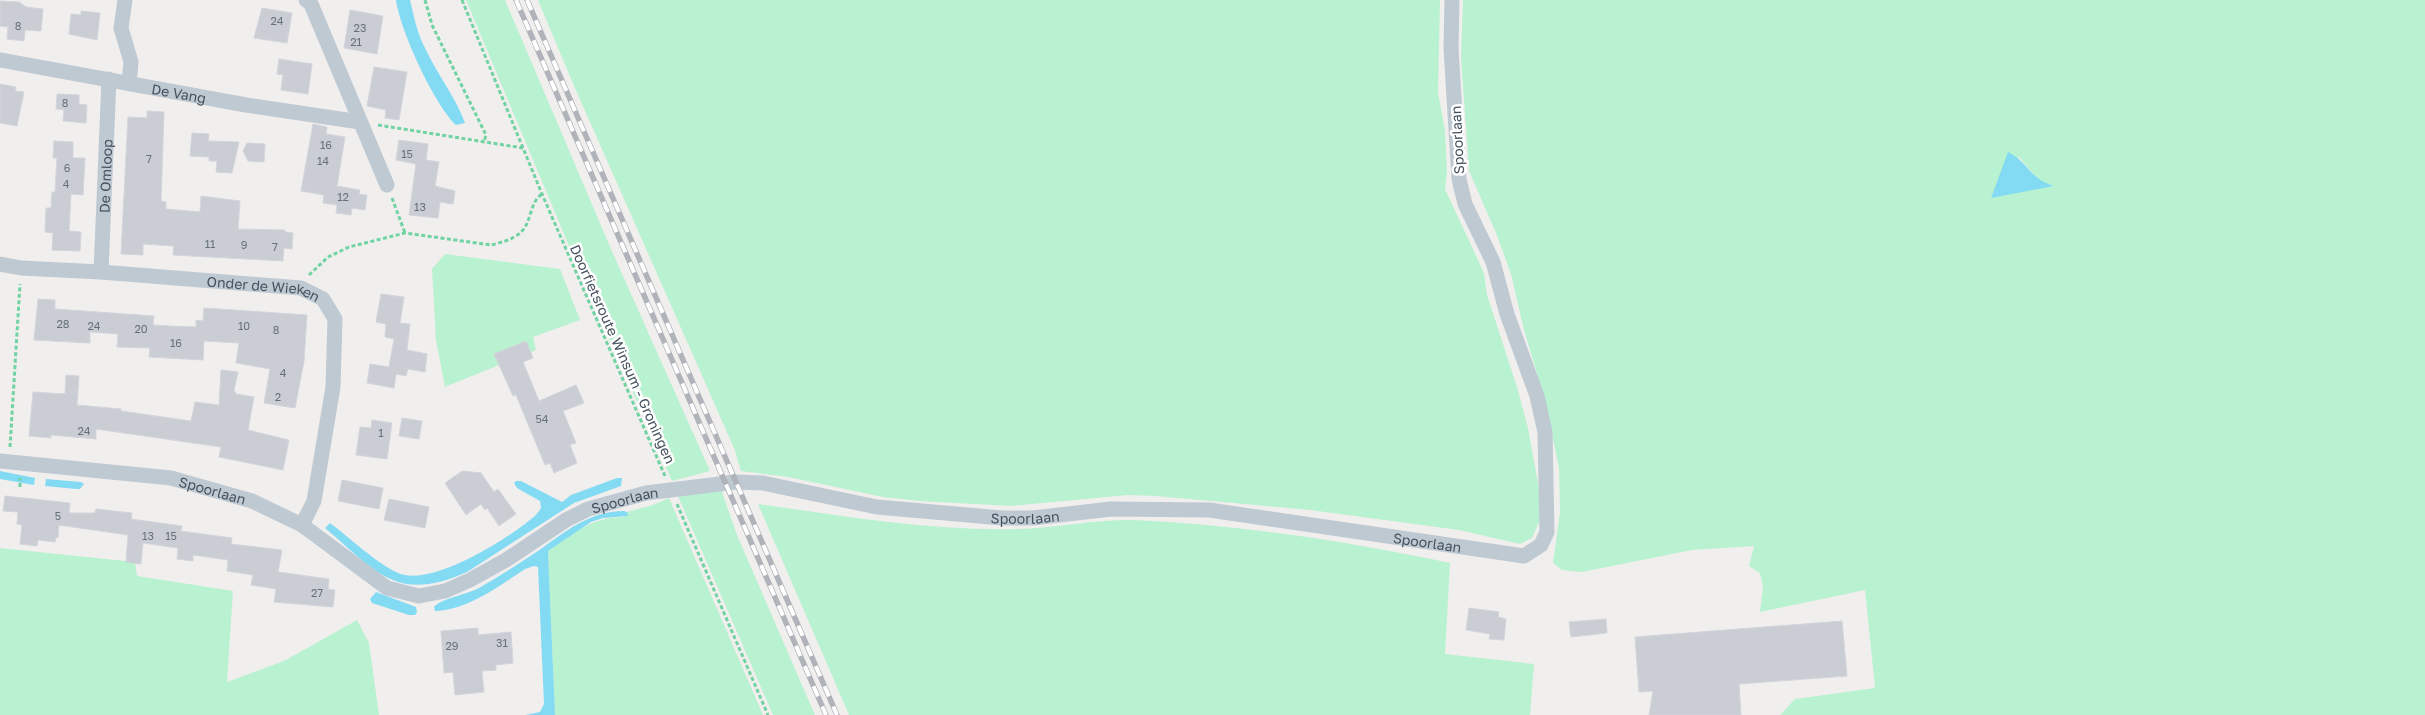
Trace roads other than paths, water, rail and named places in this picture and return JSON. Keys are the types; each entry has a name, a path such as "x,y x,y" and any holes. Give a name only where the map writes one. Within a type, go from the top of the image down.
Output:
{"street":[{"path":"125,0 121,28 132,62 129,83"},
{"path":"306,0 311,4 386,185"},
{"name":"Spoorlaan","path":"4,462 171,478 252,501 302,525 387,588 408,595 432,594 470,580 506,560 566,520 588,509 670,489 724,482 763,483 877,507 1002,518 1033,518 1112,508 1209,510 1524,556 1541,545 1547,532 1545,432 1537,396 1507,314 1493,262 1470,216 1461,191 1451,48 1452,0"},
{"name":"De Vang","path":"0,60 246,105 360,122"},
{"name":"De Omloop","path":"102,272 109,79"},
{"name":"Onder de Wieken","path":"0,264 21,268 102,272 301,288 323,299 335,319 333,388 314,501 302,525"}],"water":[{"path":"396,0 410,0 422,42 465,123 456,125 447,115 428,84 404,29"},
{"path":"2008,152 2021,161 2039,179 2054,186 1991,198"},
{"path":"0,471 35,478 34,485 0,479"},
{"path":"617,478 622,478 621,486 574,503 467,572 443,581 422,585 404,583 388,578 359,558 325,528 330,523 390,569 413,576 450,567 470,558 509,535 536,515 541,508 540,501 517,488 514,483 516,481 521,481 562,502 571,495"},
{"path":"46,479 81,482 84,484 80,489 45,486"},
{"path":"627,512 628,516 603,518 591,522 548,551 555,715 525,715 540,712 544,704 538,567 534,566 525,569 471,602 447,610 435,611 434,607 437,604 479,588 524,561 578,524 600,515"},
{"path":"376,592 416,607 417,612 415,615 409,615 372,603 370,599"}],"railway":[{"path":"516,0 826,715"},
{"path":"527,0 837,715"}]}
